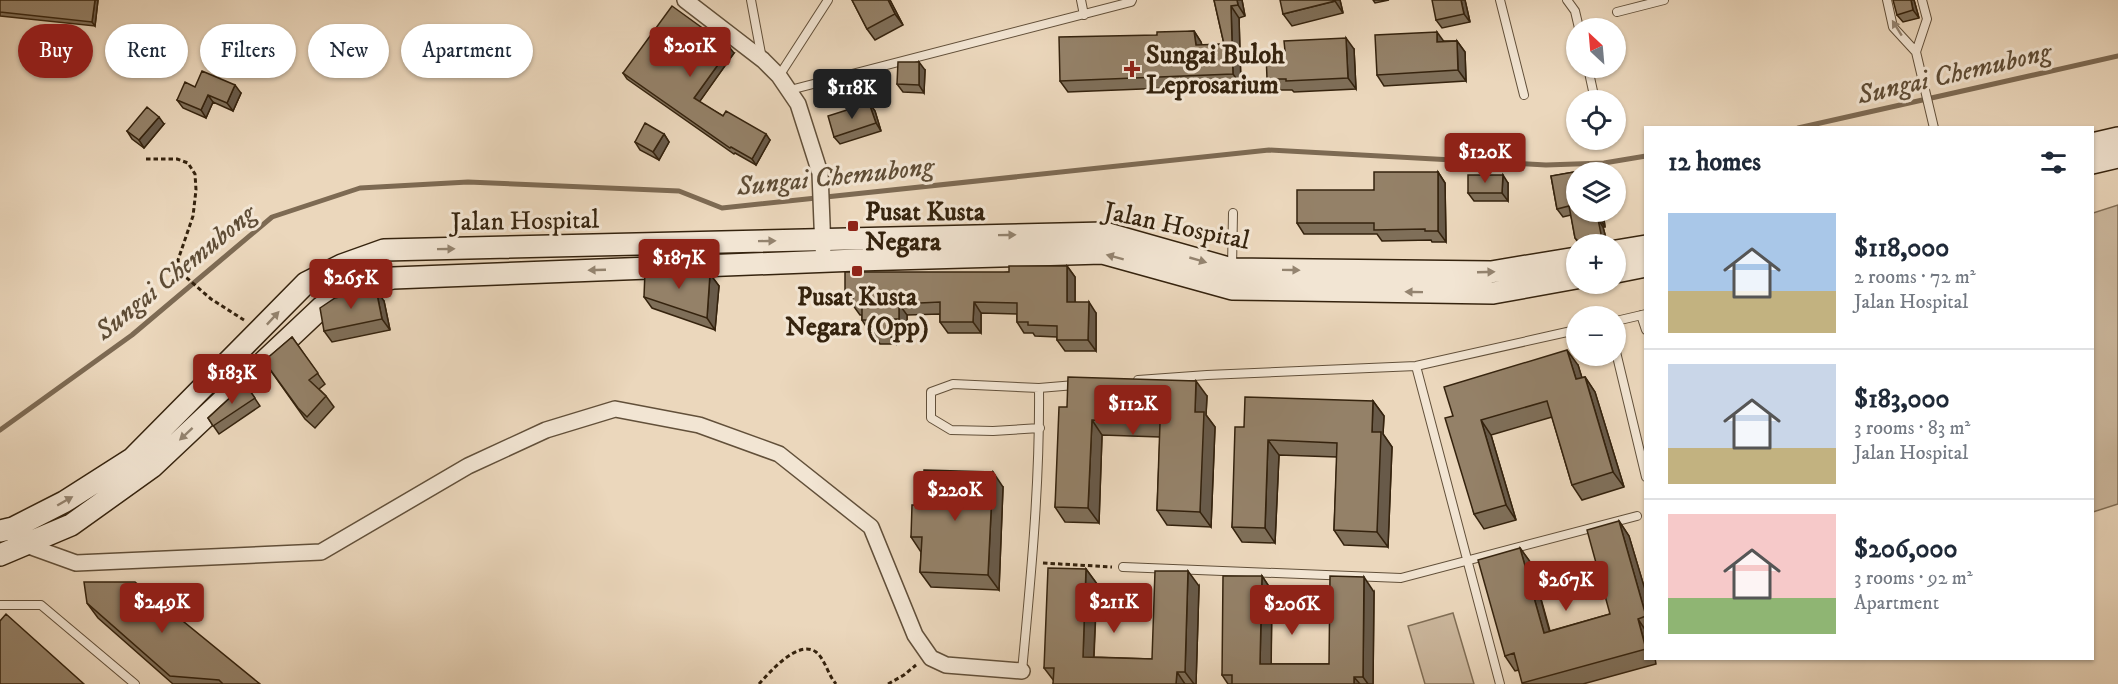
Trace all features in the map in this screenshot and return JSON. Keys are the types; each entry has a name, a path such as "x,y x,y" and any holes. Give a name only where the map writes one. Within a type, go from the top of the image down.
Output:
{"main road":[{"path":"2094,144 2118,138"},
{"path":"2094,163 2118,157"},
{"name":"Jalan Hospital","path":"6,529 64,502 133,458 306,283 342,265 384,250 822,231 1105,233 1232,279 1491,273 1566,260"},
{"path":"1626,249 1644,246"},
{"name":"Jalan Hospital","path":"0,555 71,525 152,467 322,307 354,288 393,278 823,261 1102,253 1232,279 1493,293 1566,280"},
{"path":"1626,270 1644,266"}],"street":[{"path":"685,0 763,60 779,76 798,104 820,173 823,261"},
{"path":"6,529 26,545 76,563 321,552 468,466 546,430 615,409 699,425 779,454 871,527 915,635 931,658 946,665 1022,671"}],"lane":[{"path":"751,0 763,60"},
{"path":"779,76 828,0"},
{"path":"1081,0 1084,15"},
{"path":"790,90 1084,15 1132,0"},
{"path":"1505,0 1500,0 1524,95"},
{"path":"1567,0 1575,10 1577,18"},
{"path":"1617,12 1661,0"},
{"path":"1887,0 1893,27 1916,52 1934,126"},
{"path":"1916,52 1927,20 1922,0"},
{"path":"1232,279 1233,213"},
{"path":"1626,318 1643,314"},
{"path":"1129,381 1207,375 1416,366 1566,332"},
{"path":"1416,366 1500,684"},
{"path":"1619,366 1644,469"},
{"path":"1040,428 993,431 951,430 931,418 931,392 953,384 1039,388 1084,384"},
{"path":"1022,671 1033,562 1040,428 1039,388"},
{"path":"1123,567 1401,578 1637,516"},
{"path":"0,605 40,605 135,684"}],"path":[{"path":"146,159 177,159 188,162 195,174 193,216 178,260 180,272 211,299 261,331"},
{"path":"1033,562 1123,567"},
{"path":"759,684 789,656 798,650 810,649 817,653 836,684"},
{"path":"888,684 904,675 918,663 931,658"}],"shaded area":[{"path":"2118,205 2118,504 2094,512 2094,213"},
{"path":"1453,613 1474,684 1425,684 1408,626"}],"building":[{"path":"0,0 95,0 92,22 0,12"},
{"path":"852,0 888,0 895,14 867,29"},
{"path":"1214,0 1237,0 1238,5 1231,6 1233,74 1060,81 1059,37 1157,35 1157,32 1194,31 1196,45 1224,44"},
{"path":"1280,0 1335,0 1335,1 1283,14"},
{"path":"1432,0 1461,0 1464,14 1436,20"},
{"path":"1893,0 1911,0 1913,10 1897,15"},
{"path":"672,6 730,48 694,98 723,116 726,111 766,134 752,159 730,148 623,73"},
{"path":"1437,32 1437,42 1457,41 1458,70 1377,75 1375,35"},
{"path":"1346,38 1348,78 1286,81 1286,79 1267,79 1266,52 1285,51 1284,41"},
{"path":"898,62 919,62 919,85 897,84"},
{"path":"200,76 200,78 218,78 235,85 227,103 208,95 201,110 177,100 185,82 195,87"},
{"path":"869,103 876,123 834,137 828,116"},
{"path":"147,107 159,117 139,140 127,131"},
{"path":"645,123 664,134 653,152 635,142"},
{"path":"1374,172 1438,172 1438,231 1374,230 1374,223 1297,223 1297,190 1374,190"},
{"path":"1566,173 1566,207 1557,209 1551,176"},
{"path":"1468,175 1503,175 1502,193 1468,193"},
{"path":"1572,222 1599,222 1601,234 1574,234"},
{"path":"1009,266 1067,266 1067,302 1089,302 1088,340 1057,340 1057,326 1028,325 1028,322 1017,322 1017,303 974,302 973,322 940,322 940,302 899,304 899,319 888,319 888,333 873,333 872,320 862,320 862,304 853,304 853,294 845,294 845,272 1009,272"},
{"path":"645,271 710,274 707,318 644,297"},
{"path":"376,289 382,319 324,331 320,308 335,298"},
{"path":"292,337 318,373 309,380 326,396 307,417 264,361"},
{"path":"1566,350 1566,366 1572,366 1576,379 1585,377 1613,472 1572,485 1547,401 1481,420 1506,505 1474,514 1445,418 1453,416 1444,387"},
{"path":"1068,377 1196,381 1195,412 1204,412 1200,512 1157,510 1160,423 1092,420 1088,508 1055,507 1059,407 1067,407"},
{"path":"245,384 255,398 213,426 208,418"},
{"path":"1245,397 1373,401 1372,432 1381,432 1377,532 1334,530 1337,443 1268,440 1265,528 1232,527 1235,427 1244,427"},
{"path":"924,470 993,472 988,575 920,572 922,537 911,537 912,505 923,505"},
{"path":"1619,521 1644,609 1644,617 1638,619 1644,650 1522,683 1514,653 1505,656 1478,560 1520,548 1544,633 1610,614 1587,530"},
{"path":"1048,568 1086,569 1083,657 1152,659 1155,571 1188,571 1185,672 1177,672 1176,684 1053,684 1054,668 1044,668"},
{"path":"1223,576 1262,576 1260,664 1329,664 1330,576 1364,577 1363,677 1354,677 1354,684 1232,684 1232,675 1222,675"},
{"path":"84,582 135,582 260,684 223,684 219,680 170,676 87,603"},
{"path":"6,614 84,684 0,684 0,621"}],"waterway":[{"name":"Sungai Chemubong","path":"1807,126 2118,56"},
{"name":"Sungai Chemubong","path":"0,430 132,335 272,217 360,188 468,182 679,191 722,208 1269,150 1546,165 1604,163 1644,156"}],"place":[{"name":"Sungai Buloh Leprosarium","path":"1132,69"},
{"name":"Pusat Kusta Negara","path":"853,226"},
{"name":"Pusat Kusta Negara (Opp)","path":"857,271"}]}
